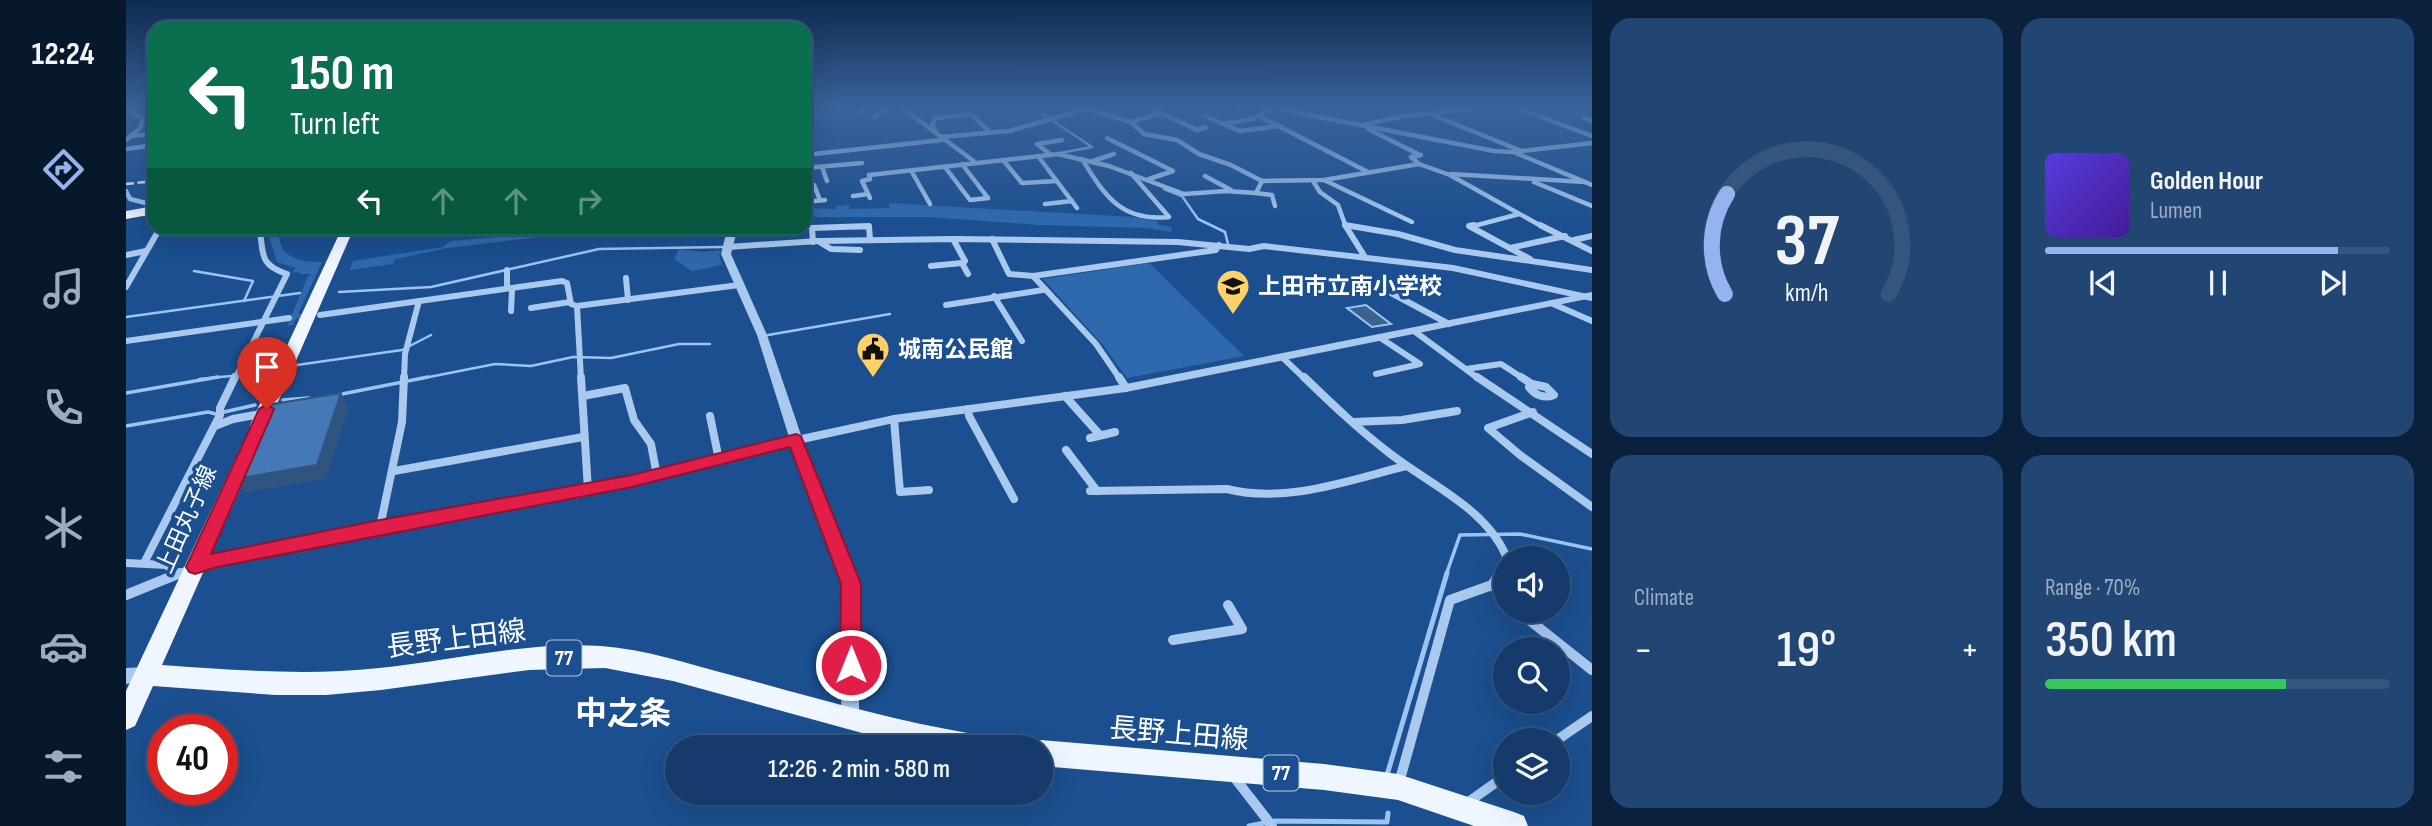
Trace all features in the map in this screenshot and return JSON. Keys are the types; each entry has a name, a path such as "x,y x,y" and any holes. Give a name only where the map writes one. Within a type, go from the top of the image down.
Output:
{"main road":[{"path":"126,215 147,212"},
{"name":"上田丸子線","path":"126,718 136,675 265,414 345,235"},
{"name":"長野上田線","path":"136,675 270,682 349,682 589,656 627,660 669,669 922,735"},
{"name":"長野上田線","path":"1053,754 1228,768 1398,787 1514,826"}],"street":[{"path":"126,149 147,146"},
{"path":"813,154 882,146"},
{"path":"951,146 975,163"},
{"path":"1039,146 1051,155"},
{"path":"1117,146 1173,171 1148,179"},
{"path":"1185,146 1262,181 1324,180 1419,164"},
{"path":"1316,146 1369,173"},
{"path":"1402,146 1421,155 1411,157 1419,164 1450,175 1592,251"},
{"path":"1468,146 1512,152 1570,146"},
{"path":"1507,146 1520,151"},
{"path":"852,150 870,179 862,181 869,196 853,196"},
{"path":"1512,152 1592,185"},
{"path":"822,153 827,181"},
{"path":"1093,161 1114,154"},
{"path":"869,175 1051,155 1093,161 1184,194 1232,191 1272,195 1275,206"},
{"path":"1038,156 1077,208"},
{"path":"1082,159 1107,197 1124,213 1158,220 1169,217 1130,173"},
{"path":"1003,160 1022,183 1057,181"},
{"path":"812,167 862,163"},
{"path":"945,167 970,200 988,198 962,164"},
{"path":"912,172 930,204"},
{"path":"1450,175 1585,183"},
{"path":"1205,176 1232,191"},
{"path":"1488,177 1503,185"},
{"path":"1324,180 1412,222"},
{"path":"1256,193 1262,181"},
{"path":"1313,181 1320,192 1338,205 1345,225 1365,257"},
{"path":"1532,181 1592,206"},
{"path":"812,184 820,200"},
{"path":"126,191 130,199 147,203"},
{"path":"1045,204 1073,201"},
{"path":"1520,214 1469,226 1535,262"},
{"path":"1345,225 1398,234 1443,248 1592,270"},
{"path":"860,250 823,249 815,242 812,228 869,226 870,240"},
{"path":"126,287 156,235"},
{"path":"144,563 215,426 220,408 287,274 272,269 264,260 261,235"},
{"path":"733,235 726,254 762,335 796,440 851,584 850,718"},
{"path":"1510,248 1566,236"},
{"path":"1574,240 1592,236"},
{"path":"728,247 953,239 1219,245 1249,249 1264,246 1494,275 1589,296"},
{"path":"931,266 965,261 953,239"},
{"path":"992,239 1009,274 1033,276 1216,250 1219,245"},
{"path":"126,255 146,251"},
{"path":"961,263 968,274"},
{"path":"507,271 507,286 512,289 511,312"},
{"path":"1033,276 1043,290 1096,344 1126,387"},
{"path":"626,278 628,300"},
{"path":"320,315 562,281 567,284 574,304 588,490"},
{"path":"531,308 628,300 739,285"},
{"path":"1378,286 1449,324"},
{"path":"946,305 1043,290"},
{"path":"994,296 1022,341"},
{"path":"126,595 216,560 380,527 588,490 894,419 1126,387 1589,296"},
{"path":"380,527 394,471 402,422 405,354 419,301"},
{"path":"1551,303 1592,321"},
{"path":"126,341 289,318"},
{"path":"1414,331 1466,370 1533,412 1592,454"},
{"path":"1376,374 1420,364 1379,337"},
{"path":"1282,357 1352,422 1406,466 1441,488 1490,530 1504,546"},
{"path":"1466,370 1501,364 1532,384"},
{"path":"583,396 625,388 634,420 651,444 657,475"},
{"path":"1065,396 1100,435"},
{"path":"968,408 969,416 1014,499"},
{"path":"1352,422 1402,420 1457,411"},
{"path":"1533,412 1488,428 1520,456 1592,507"},
{"path":"215,426 233,419 265,414"},
{"path":"710,416 719,460"},
{"path":"894,419 900,492 929,490"},
{"path":"1090,438 1115,432"},
{"path":"394,471 583,436"},
{"path":"1066,450 1094,491 1227,489 1237,494 1285,493 1406,466"},
{"path":"126,563 166,565 186,570"},
{"path":"1398,787 1450,600 1492,585"},
{"path":"1173,640 1242,629 1228,605"},
{"path":"1533,623 1592,670"},
{"path":"1570,731 1592,716"},
{"path":"1228,768 1269,821"},
{"path":"1486,826 1461,807 1493,784"}],"shaded area":[{"path":"889,203 1133,217 1157,221 1159,225 1171,227 1172,232 1145,228 1038,225 930,217 812,217 812,208 836,209 836,206 849,205 850,209 889,208"},
{"path":"271,235 279,235 281,246 291,256 305,261 322,262 293,325 287,326 308,276 313,274 298,274 298,271 294,273 296,268 277,262"},
{"path":"555,235 448,248 395,259 393,264 350,270 353,261 443,247 450,241"},
{"path":"679,249 704,252 721,250 719,255 722,265 692,271 674,259"},
{"path":"1149,263 1244,356 1127,378 1103,345 1043,279"},
{"path":"1366,305 1391,324 1372,327 1347,308"}],"building":[{"path":"341,393 317,465 235,479 267,405"}],"waterway":[{"path":"1060,153 1092,147 1090,146"},
{"path":"1164,189 1182,196 1198,219 1225,232 1228,244"},
{"path":"339,292 431,287 599,249 723,247"},
{"path":"194,271 253,281 244,301"},
{"path":"244,301 300,293"},
{"path":"126,317 244,301"},
{"path":"768,335 890,314"},
{"path":"297,365 402,350 431,335"},
{"path":"419,379 495,364 531,366 573,357 611,358 679,344 710,344"},
{"path":"239,375 268,371"},
{"path":"215,377 231,376"},
{"path":"126,393 215,377"},
{"path":"199,379 215,377"},
{"path":"337,395 428,377"},
{"path":"283,400 309,398"},
{"path":"224,412 255,405"},
{"path":"126,426 208,412 216,414"},
{"path":"1446,575 1460,535 1520,534 1592,549"},
{"path":"1387,775 1447,573"},
{"path":"1249,826 1275,821 1387,822 1388,813"}],"tunnel":[{"path":"289,318 310,316"}],"railway":[{"path":"126,184 147,182"}],"place":[{"name":"上田市立南小学校","path":"1233,316"},
{"name":"城南公民館","path":"873,379"}],"district":[{"name":"中之条","path":"623,713"}],"route":[{"path":"267,409 195,567 216,560 380,527 632,481 796,440 851,584 851,665"}]}
